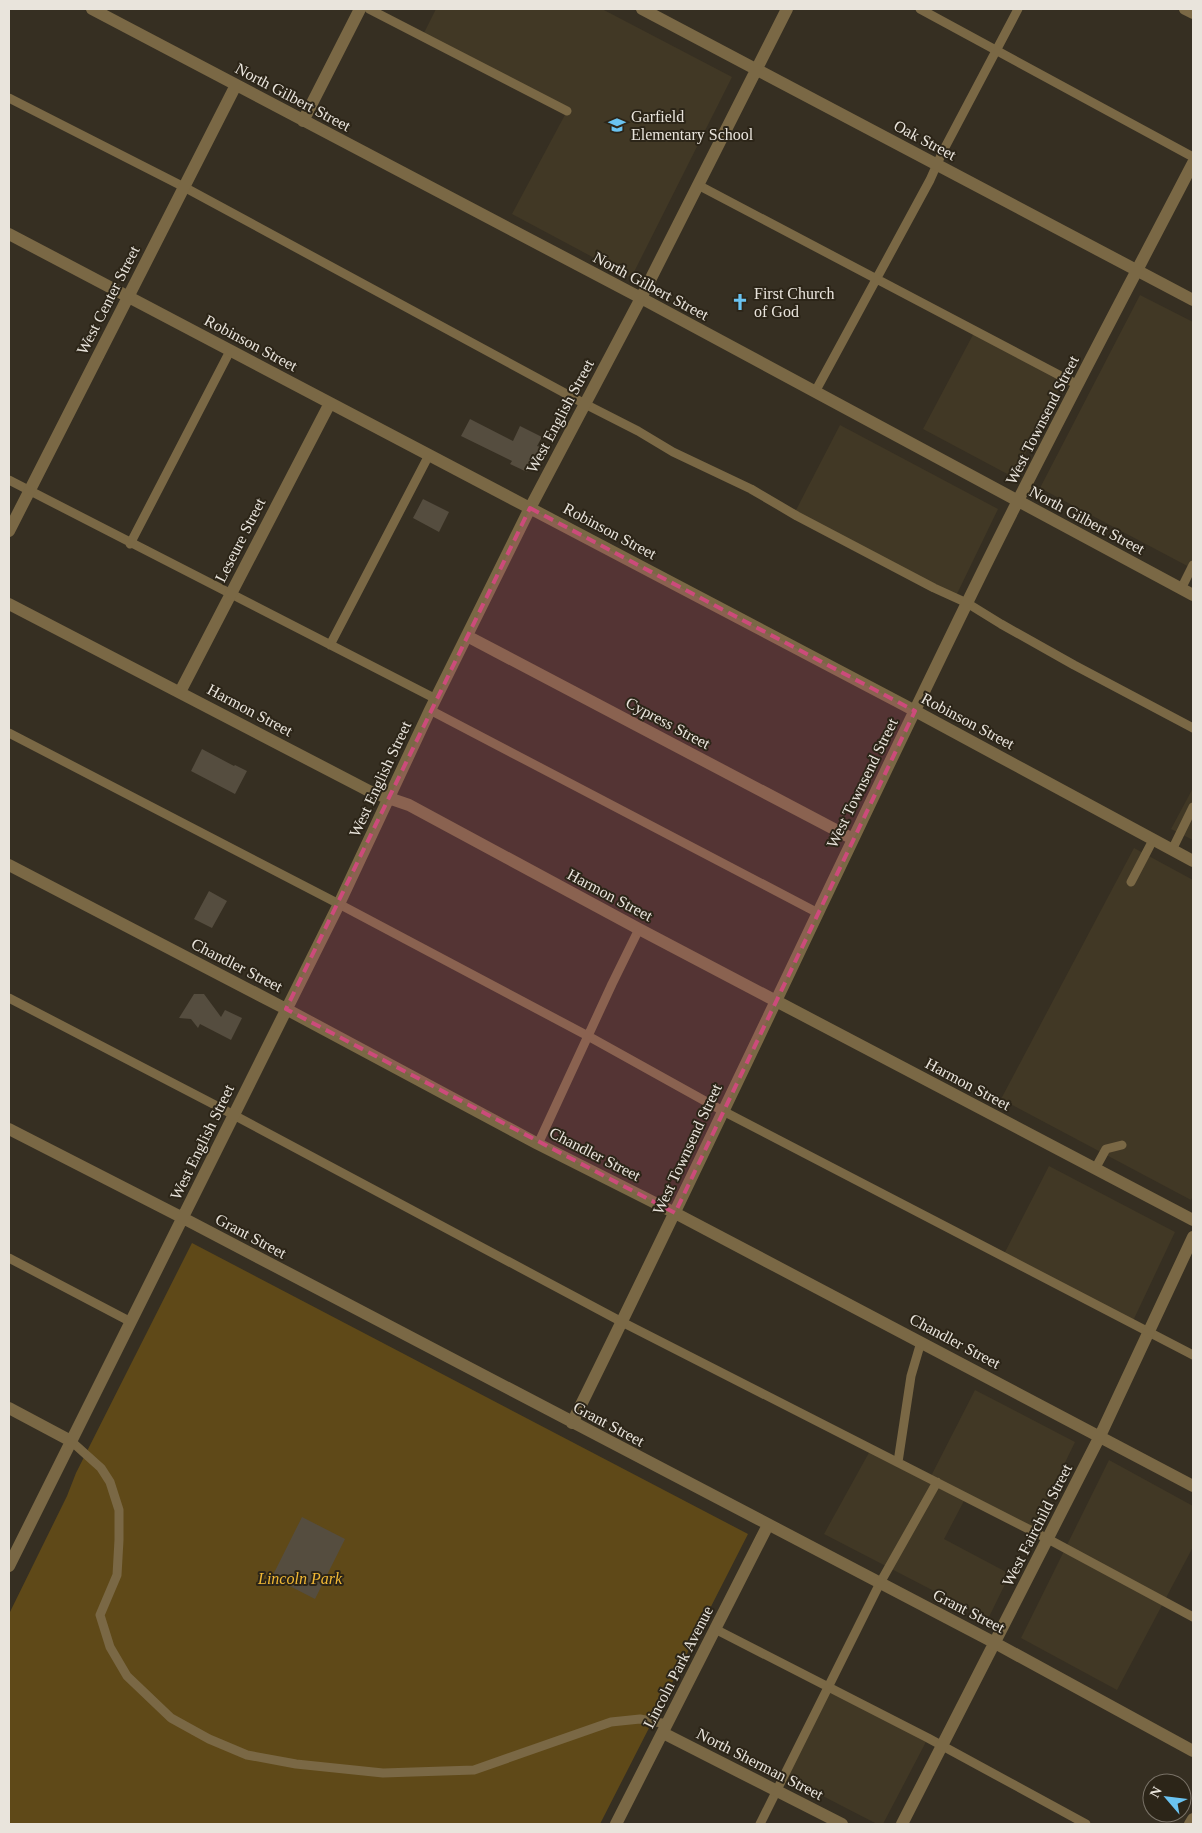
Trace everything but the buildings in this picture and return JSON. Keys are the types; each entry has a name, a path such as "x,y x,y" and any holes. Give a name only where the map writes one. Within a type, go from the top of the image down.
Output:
{"street":[{"name":"North Gilbert Street","path":"92,9 641,298 1193,595"},
{"path":"303,121 360,9"},
{"name":"Oak Street","path":"642,9 1193,300"},
{"name":"West English Street","path":"10,1560 339,904 433,705 530,508 641,298 787,9"},
{"path":"1185,9 1193,13"},
{"name":"West Center Street","path":"9,531 236,85"},
{"name":"West Townsend Street","path":"572,1423 675,1213 967,603 1193,163"},
{"name":"Robinson Street","path":"9,234 915,711 1193,861"},
{"name":"Leseure Street","path":"180,692 330,403"},
{"name":"Harmon Street","path":"9,604 371,792 409,805 639,929 1193,1220"},
{"name":"Cypress Street","path":"467,636 853,839"},
{"name":"Chandler Street","path":"9,865 1193,1486"},
{"name":"Grant Street","path":"9,1129 183,1218 995,1643 1193,1751"},
{"name":"West Fairchild Street","path":"902,1824 1100,1436 1193,1237"},
{"path":"9,1408 71,1441"},
{"name":"Lincoln Park Avenue","path":"616,1824 768,1525"},
{"name":"North Sherman Street","path":"665,1728 776,1791 842,1824"},
{"path":"1190,1824 1193,1819"}],"lane":[{"path":"368,9 568,111"},
{"path":"920,9 1193,157"},
{"path":"816,392 1018,9"},
{"path":"9,98 184,187 638,431 673,452 751,489 797,516 934,588 967,603 1074,665 1193,728"},
{"path":"698,185 1078,385"},
{"path":"130,544 230,351"},
{"path":"330,646 429,455"},
{"path":"9,480 130,544 231,593 330,646 433,705 818,913"},
{"path":"1181,589 1193,565"},
{"path":"9,734 339,904 723,1110 1193,1355"},
{"path":"1172,850 1193,807"},
{"path":"1131,882 1153,840"},
{"path":"538,1144 639,929"},
{"path":"9,998 234,1115 622,1322 1048,1538 1193,1616"},
{"path":"1095,1169 1106,1149 1122,1145"},
{"path":"9,1258 131,1322"},
{"path":"898,1462 911,1376 921,1342"},
{"path":"71,1441 101,1468 110,1482 119,1510 117,1575 100,1615 110,1647 127,1676 171,1718 209,1739 247,1755 296,1764 383,1772 474,1770 611,1722 640,1719 665,1728"},
{"path":"760,1824 880,1583 937,1482"},
{"path":"715,1629 942,1746 1086,1824"}],"highlighted area":[{"path":"530,508 915,711 675,1213 286,1009"}],"shaded area":[{"path":"436,9 602,9 732,77 632,276 628,276 512,214 567,111 422,37"},
{"path":"1140,295 1193,322 1193,569 1040,488"},
{"path":"975,331 1065,378 1013,477 923,429"},
{"path":"840,425 998,509 955,598 794,514"},
{"path":"1193,788 1193,840 1171,829"},
{"path":"1134,848 1193,880 1193,1196 1191,1200 1001,1099"},
{"path":"1049,1166 1175,1232 1132,1323 1003,1256"},
{"path":"975,1390 1075,1442 1032,1531 966,1497 944,1539 1010,1574 988,1619 824,1534 871,1449 930,1478"},
{"path":"1109,1460 1193,1506 1193,1547 1117,1690 1021,1638"},
{"path":"829,1688 928,1738 883,1824 877,1824 784,1776"}],"green space":[{"name":"Lincoln Park","path":"192,1243 748,1534 600,1824 9,1824 9,1614 67,1496 76,1473"}],"place":[{"name":"Garfield Elementary School","path":"617,125"},
{"name":"First Church of God","path":"740,302"}]}
